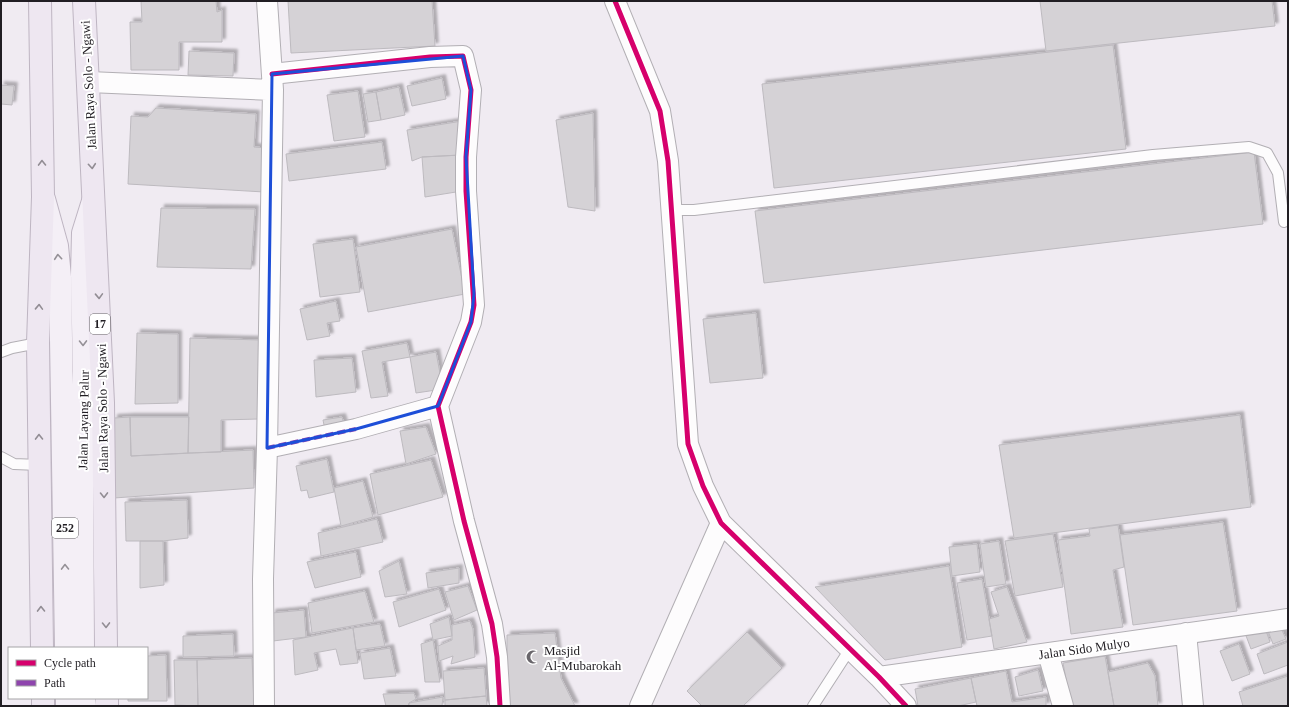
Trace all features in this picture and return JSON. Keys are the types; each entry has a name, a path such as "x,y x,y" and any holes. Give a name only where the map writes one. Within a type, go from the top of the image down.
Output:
{"highway":[{"path":"40,1 43,197 38,343 42,647"},
{"name":"Jalan Raya Solo - Ngawi","path":"84,1 89,82 89,126 95,194 103,403 106,647"}],"main road":[{"name":"Jalan Layang Palur","path":"66,647 72,408 83,233 95,194"},
{"name":"Jalan Layang Palur","path":"43,197 52,224 57,246 72,408 83,647"}],"street":[{"path":"264,706 263,579 267,448 272,82 267,1"},
{"path":"615,1 660,111 668,161 688,444 703,486 721,524 879,677 906,706"},
{"path":"89,82 272,82 430,57 463,56 472,90 466,157 466,184 474,305 471,322 438,406 464,521 492,624 497,657 500,706"},
{"path":"267,448 356,429 438,406"},
{"path":"640,706 721,524"},
{"name":"Jalan Sido Mulyo","path":"879,677 1288,619"},
{"path":"1186,633 1193,706"},
{"path":"1048,653 1063,706"}],"lane":[{"path":"672,210 694,210 1153,155 1249,147 1267,153 1278,173 1284,222"},
{"path":"1,352 12,348 38,343"},
{"path":"1,457 14,464 40,465"},
{"path":"813,706 850,649"}],"highlighted area":[{"path":"463,56 471,90 466,157 474,294 471,322 438,406 356,429 267,448 272,74"}],"building":[{"path":"141,1 216,1 217,12 222,10 222,42 179,42 179,70 131,70 130,22 142,22"},
{"path":"288,1 432,1 435,46 291,53"},
{"path":"1040,1 1272,1 1275,26 1046,51"},
{"path":"1113,45 1126,149 774,188 762,84"},
{"path":"189,51 234,53 233,76 188,75"},
{"path":"442,78 446,99 412,106 407,86"},
{"path":"1,85 14,86 12,105 1,104"},
{"path":"399,87 405,115 381,120 376,92"},
{"path":"358,91 365,137 334,141 327,95"},
{"path":"376,92 381,120 368,122 363,94"},
{"path":"156,108 256,114 254,147 267,148 264,192 128,184 131,116 148,117"},
{"path":"593,113 595,211 568,207 556,120"},
{"path":"462,121 461,155 422,157 412,161 407,130"},
{"path":"382,142 386,169 289,181 286,154"},
{"path":"1254,152 1263,224 764,283 755,211"},
{"path":"461,155 456,192 425,197 422,157"},
{"path":"161,208 255,209 251,269 157,267"},
{"path":"452,229 465,294 368,312 356,247"},
{"path":"353,239 360,292 320,297 313,244"},
{"path":"336,301 340,321 327,323 330,336 307,340 300,309"},
{"path":"756,313 763,378 710,383 703,319"},
{"path":"137,333 178,334 178,403 135,404"},
{"path":"190,338 260,340 259,419 221,420 221,452 188,453"},
{"path":"407,343 410,357 382,362 388,396 371,398 362,351"},
{"path":"436,352 443,389 416,393 410,357"},
{"path":"352,358 356,392 316,397 314,360"},
{"path":"1240,415 1251,507 1014,538 999,445"},
{"path":"130,417 189,417 188,453 131,456"},
{"path":"130,417 131,456 253,450 254,488 114,498 114,418"},
{"path":"342,417 346,431 326,435 323,420"},
{"path":"426,427 436,454 406,464 400,431"},
{"path":"327,459 334,492 309,498 307,490 301,491 296,466"},
{"path":"431,460 443,497 378,515 370,474"},
{"path":"363,481 373,517 341,526 334,488"},
{"path":"187,500 188,538 163,541 126,541 125,502"},
{"path":"377,519 383,542 321,556 318,533"},
{"path":"1223,522 1237,611 1133,625 1120,535"},
{"path":"1118,525 1124,567 1113,570 1123,627 1071,634 1058,540 1090,536 1089,529"},
{"path":"1053,534 1063,587 1015,596 1005,541"},
{"path":"140,541 163,541 164,585 140,588"},
{"path":"999,541 1006,584 986,587 980,544"},
{"path":"977,544 980,572 952,576 949,547"},
{"path":"356,552 361,577 315,588 307,562"},
{"path":"399,561 407,594 385,597 379,571"},
{"path":"949,566 962,647 885,660 815,587"},
{"path":"459,568 459,583 428,588 426,573"},
{"path":"982,579 992,636 967,640 957,583"},
{"path":"468,586 477,610 454,620 445,592"},
{"path":"1007,587 1027,642 994,649 989,619 999,616 991,592"},
{"path":"439,589 446,610 399,627 393,602"},
{"path":"365,591 374,622 312,633 308,603"},
{"path":"304,610 306,637 273,641 272,613"},
{"path":"449,617 452,636 433,640 430,624"},
{"path":"470,621 473,629 475,657 451,664 453,656 439,661 438,646 452,640 452,625"},
{"path":"380,624 385,646 356,650 353,628"},
{"path":"1264,625 1270,642 1251,649 1245,633"},
{"path":"1280,626 1286,639 1273,644 1268,631"},
{"path":"353,628 358,663 340,665 336,649 314,653 318,670 295,675 293,640"},
{"path":"747,632 782,668 743,706 702,706 687,691"},
{"name":"Masjid Al-Mubarokah","path":"555,633 561,678 575,706 507,706 507,635"},
{"path":"233,634 234,656 183,657 183,636"},
{"path":"433,640 440,682 425,682 421,644"},
{"path":"1288,642 1288,665 1264,674 1257,654"},
{"path":"1239,644 1250,674 1232,681 1220,651"},
{"path":"390,648 396,676 364,679 360,653"},
{"path":"166,655 167,701 128,701 128,699 148,699 148,656"},
{"path":"1105,656 1114,706 1071,706 1063,663"},
{"path":"252,658 254,706 198,706 197,660"},
{"path":"174,660 197,660 198,706 175,705"},
{"path":"1148,663 1155,676 1158,706 1114,706 1108,672"},
{"path":"484,668 486,696 445,700 443,671"},
{"path":"1038,670 1043,691 1019,696 1015,677"},
{"path":"1006,671 1012,702 1046,697 1046,706 977,706 971,678"},
{"path":"1288,676 1288,706 1243,706 1239,692"},
{"path":"971,678 976,702 958,706 918,706 915,689"},
{"path":"414,693 416,699 409,703 408,706 386,706 383,694"},
{"path":"486,696 487,706 445,706 445,700"},
{"path":"443,697 442,706 409,706 409,703"}],"marked path":[{"path":"267,448 356,429"}],"cycle path":[{"path":"615,1 660,111 668,161 688,444 703,486 721,523 879,677 906,706"},
{"path":"272,74 430,57 463,56 471,90 466,157 466,191 474,305 471,322 438,406 464,521 492,624 497,657 500,706"}],"place":[{"name":"Masjid Al-Mubarokah","path":"533,657"}]}
